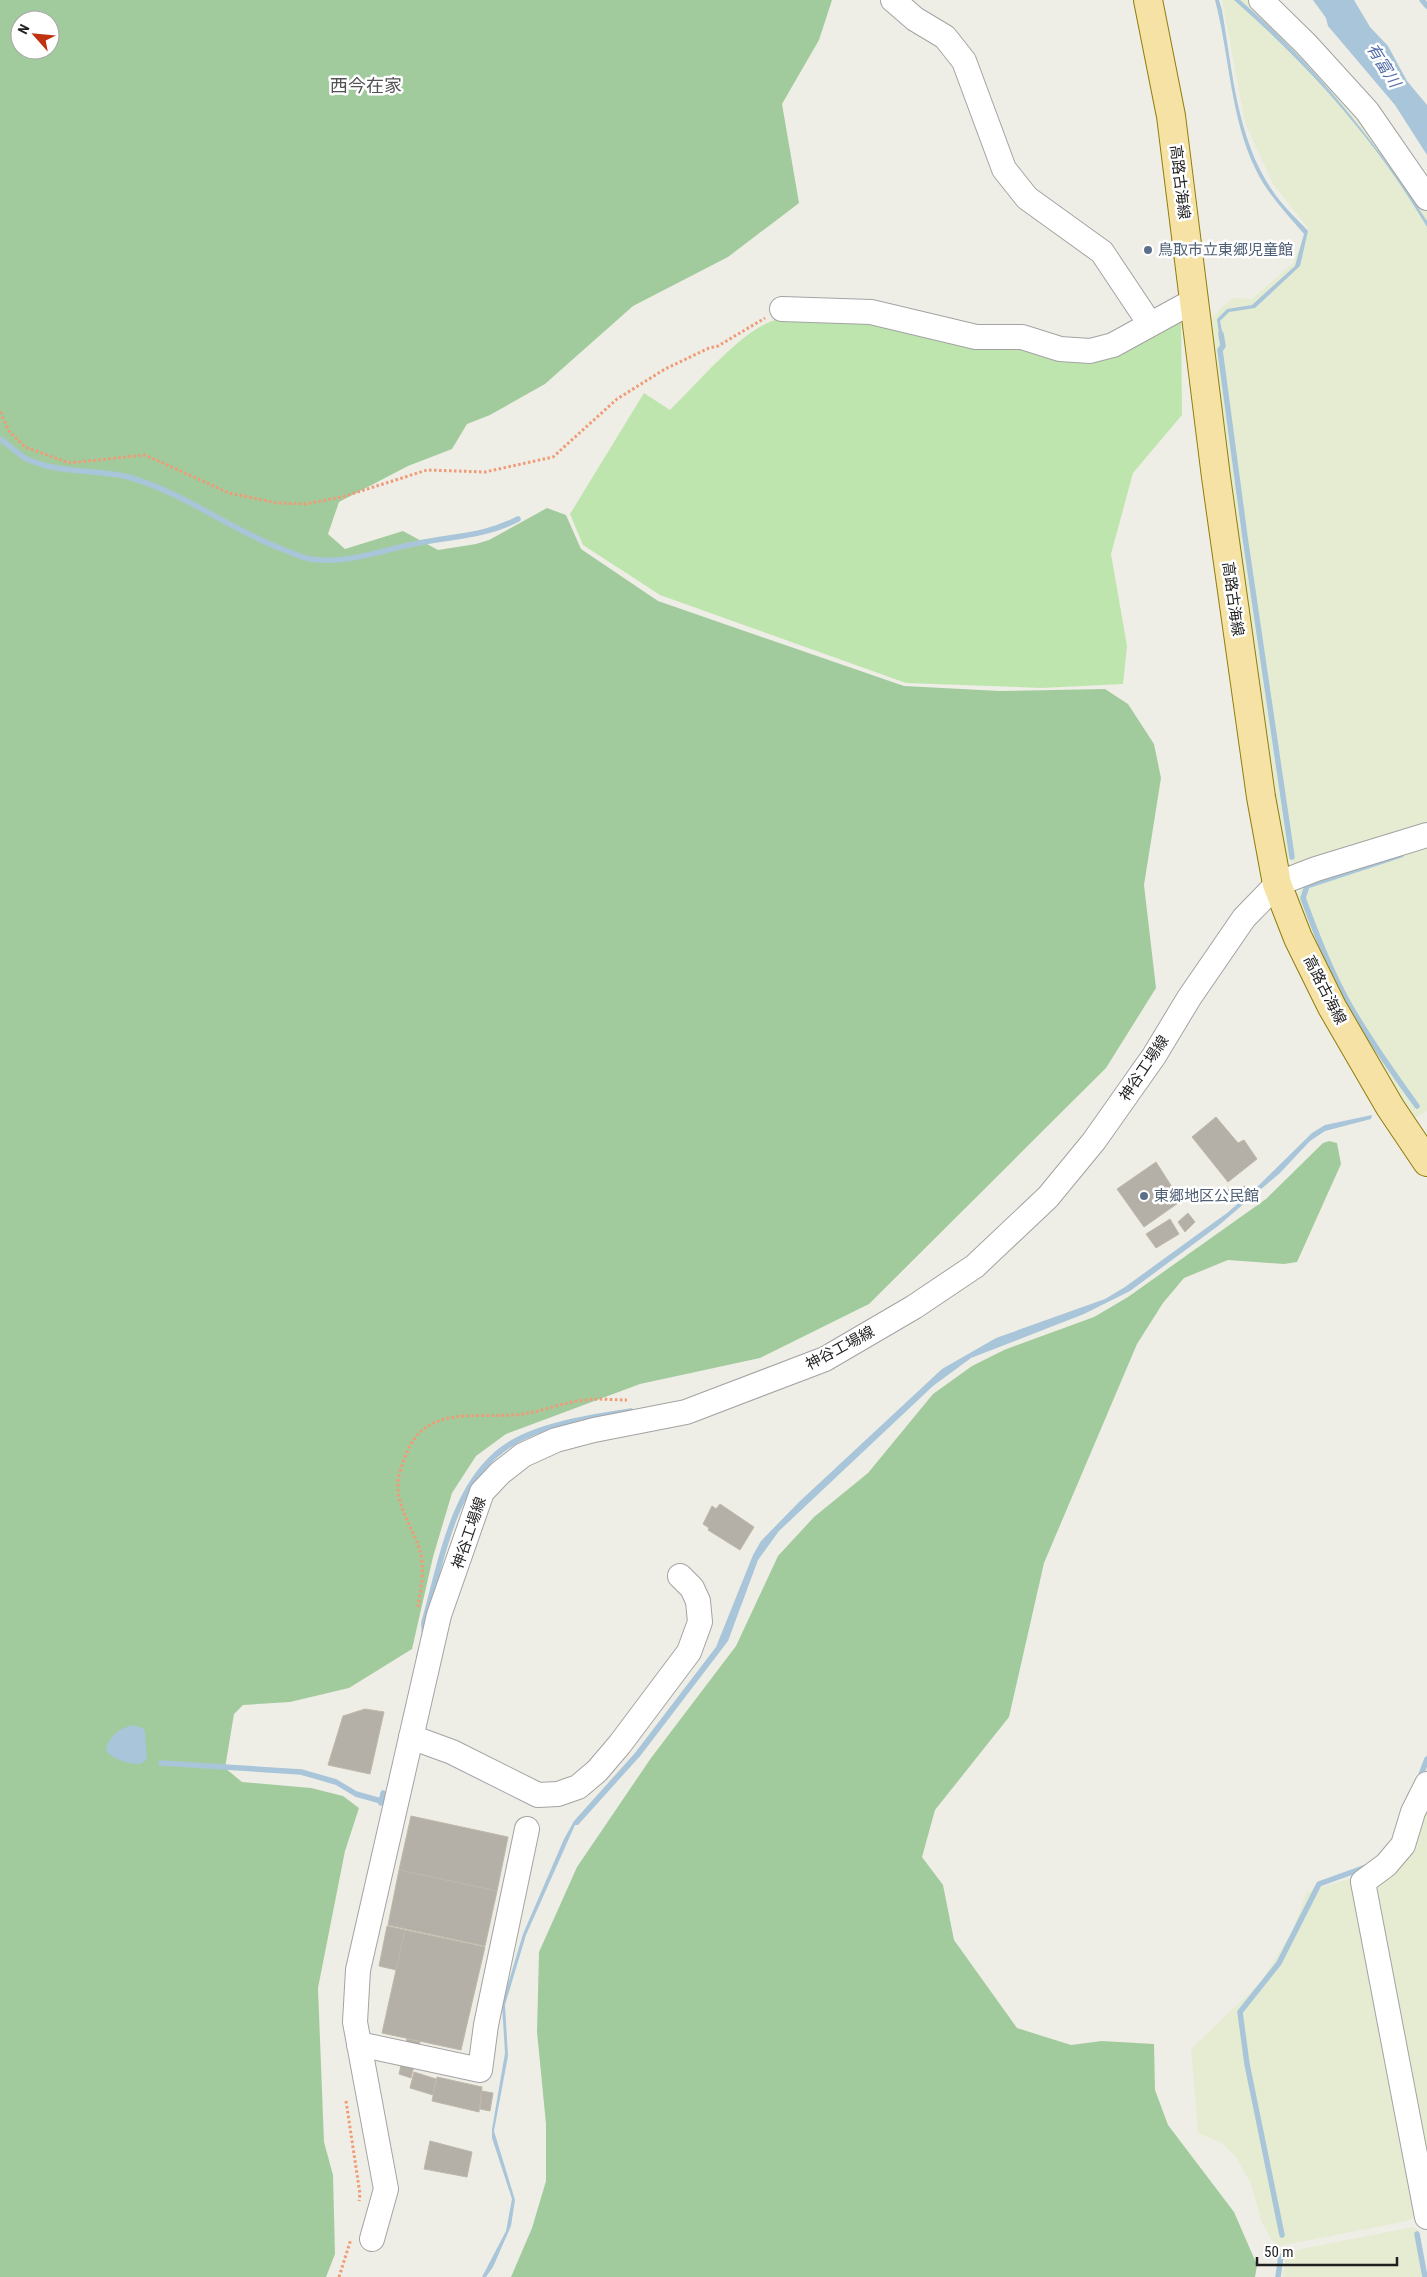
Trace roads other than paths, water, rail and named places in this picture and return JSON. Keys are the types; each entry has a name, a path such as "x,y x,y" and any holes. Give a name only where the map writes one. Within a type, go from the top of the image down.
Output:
{"main road":[{"name":"高路古海線","path":"1148,0 1172,116 1216,478 1261,797 1277,884 1298,938 1332,1007 1390,1107 1427,1162"}],"street":[{"path":"893,0 915,19 945,37 964,61 1004,169 1027,198 1102,252 1150,324"},
{"path":"1261,0 1306,44 1367,111 1427,198"},
{"path":"782,309 871,312 976,337 1022,337 1060,349 1090,351 1113,345 1195,300"},
{"path":"1277,884 1316,869 1427,835"},
{"name":"神谷工場線","path":"372,2239 386,2189 355,2022 358,1970 439,1615 482,1492 500,1473 523,1455 556,1440 594,1430 686,1412 825,1358 914,1307 974,1266 1048,1197 1094,1141 1154,1056 1189,998 1244,918 1277,884"},
{"path":"411,1737 452,1752 538,1795 558,1794 578,1787 597,1771 620,1744 689,1652 700,1622 698,1601 692,1588 680,1576"},
{"path":"1427,1784 1413,1812 1403,1845 1386,1865 1362,1882 1427,2217"},
{"path":"359,2044 480,2070 486,2025 527,1829"}],"water":[{"path":"1215,0 1219,0 1222,10 1239,107 1253,154 1277,197 1308,231 1300,266 1255,308 1229,312 1220,321 1224,341 1220,342 1217,319 1227,309 1252,305 1295,266 1304,234 1266,188 1247,150 1236,108"},
{"path":"1234,0 1240,0 1293,50 1341,104 1364,132 1427,221 1427,227 1386,165 1340,106 1289,51"},
{"name":"有富川","path":"1313,0 1354,0 1370,27 1388,46 1407,81 1427,105 1427,155 1395,105 1328,26 1326,18"},
{"path":"1372,1115 1371,1119 1325,1131 1310,1141 1280,1173 1218,1226 1130,1291 1084,1314 971,1358 933,1386 779,1531 758,1560 728,1641 641,1755 578,1825 575,1825 526,1935 505,2005 508,2056 494,2131 515,2200 511,2226 493,2267 486,2277 482,2277 506,2231 512,2199 492,2138 492,2129 505,2053 502,2004 523,1934 564,1839 574,1821 635,1753 716,1647 753,1555 761,1541 799,1502 942,1369 996,1338 1105,1299 1125,1287 1227,1213 1258,1186 1312,1133 1325,1125"},
{"path":"632,1408 634,1412 558,1427 530,1437 516,1444 493,1462 475,1484 461,1511 441,1570 420,1657 416,1657 422,1635 421,1623 451,1520 462,1495 476,1473 493,1453 515,1438 557,1422"},
{"path":"134,1725 144,1729 145,1733 147,1759 141,1764 122,1761 106,1751 109,1741 116,1733"}],"waterway":[{"path":"1422,0 1427,6"},
{"path":"1221,334 1223,346 1220,350 1245,537 1292,857"},
{"path":"0,439 27,459 39,464 128,477 148,484 187,501 262,541 311,559 338,560 365,556 419,543 482,532 506,525 518,519"},
{"path":"1401,855 1307,886 1303,898 1318,938 1349,1004 1417,1106"},
{"path":"1419,1780 1427,1759"},
{"path":"161,1763 301,1772 336,1782 356,1794 381,1801"},
{"path":"381,1803 383,1793"},
{"path":"1282,2235 1247,2064 1240,2012 1279,1963 1319,1884 1366,1867"},
{"path":"1417,2234 1425,2277"},
{"path":"1278,2277 1281,2256"}],"place":[{"name":"鳥取市立東郷児童館","path":"1148,250"},
{"name":"東郷地区公民館","path":"1144,1196"}],"district":[{"name":"西今在家","path":"366,86"}]}
